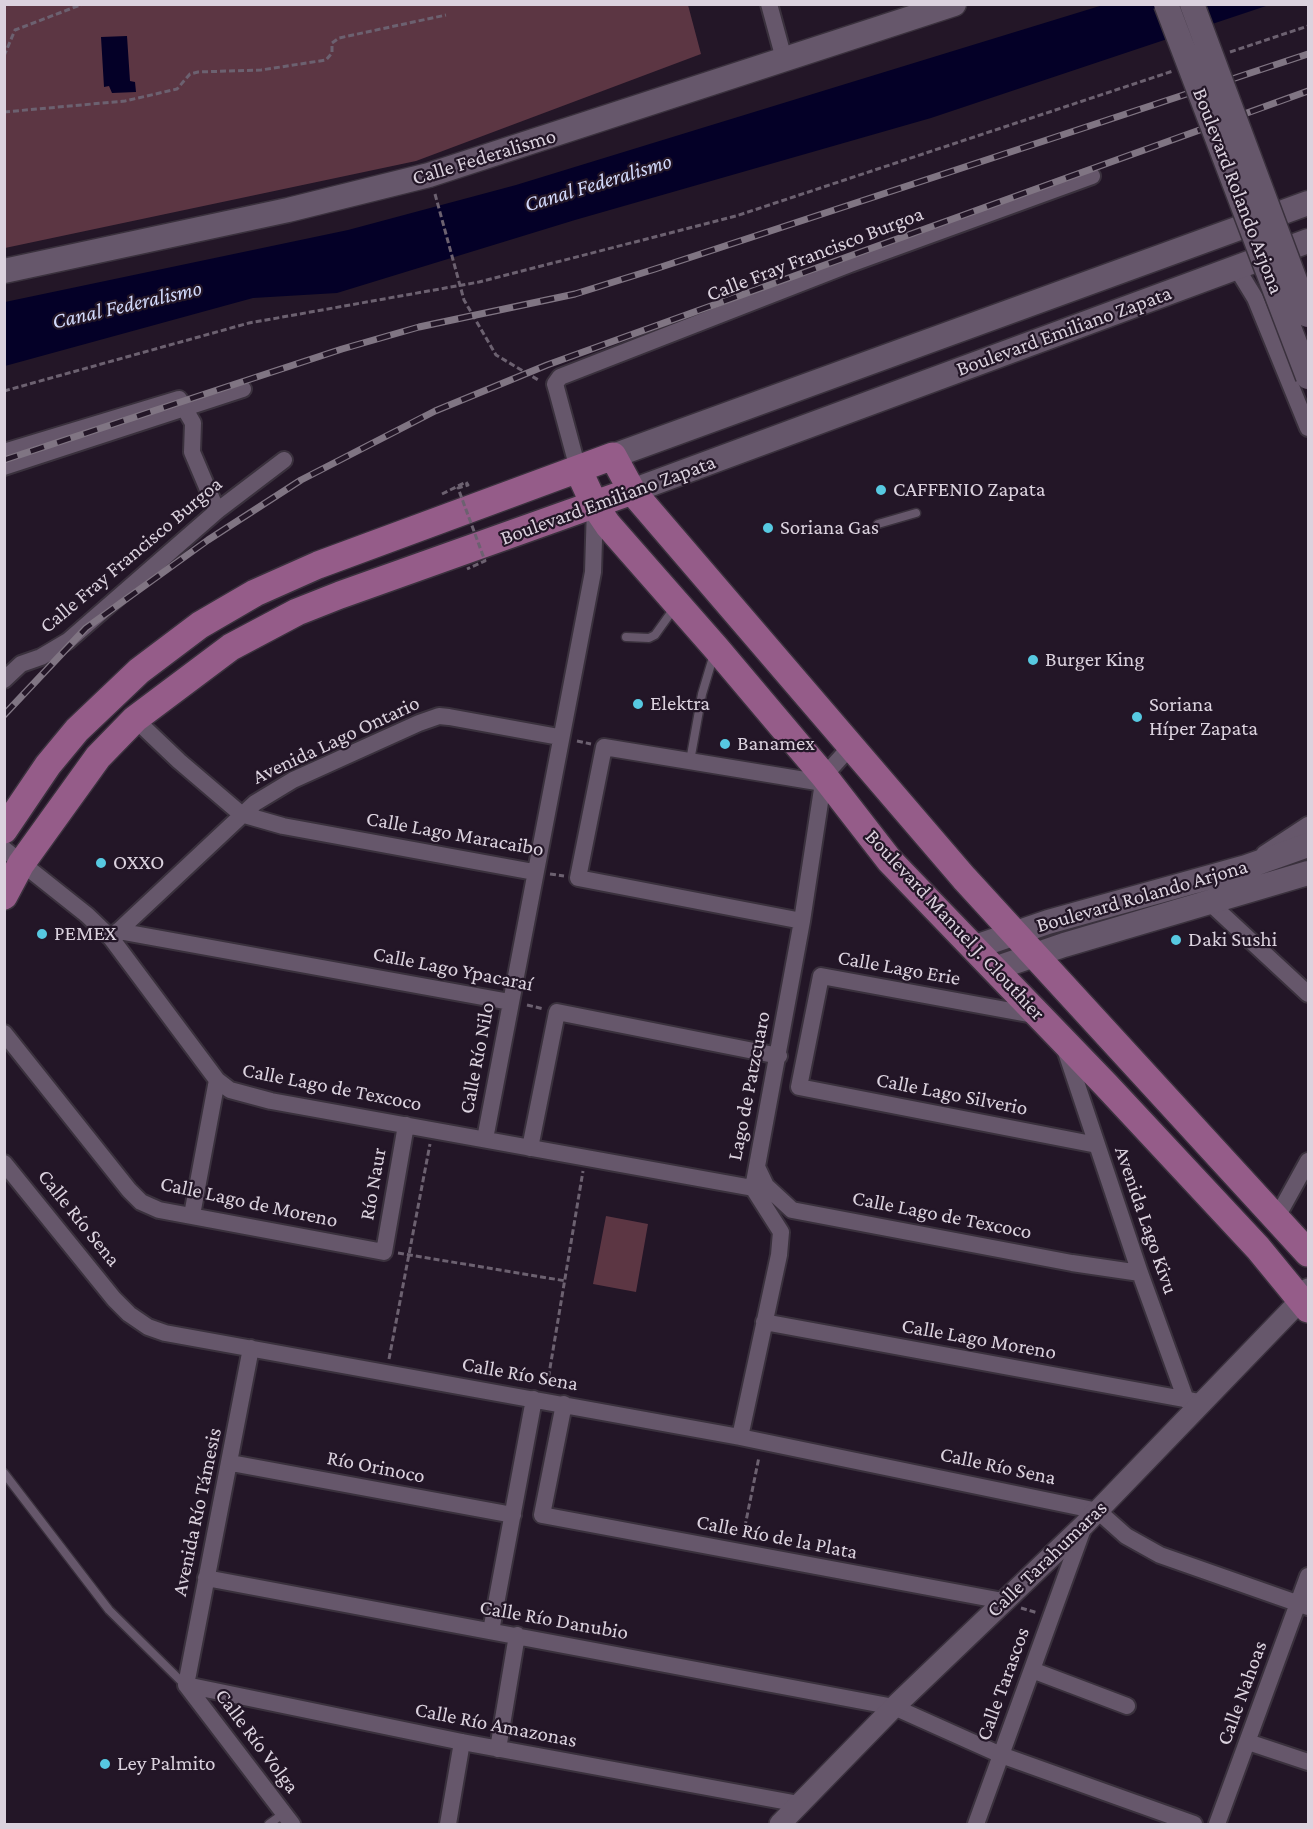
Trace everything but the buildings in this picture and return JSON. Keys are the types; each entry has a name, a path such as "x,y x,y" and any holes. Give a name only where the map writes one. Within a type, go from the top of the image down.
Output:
{"main road":[{"name":"Calle Federalismo","path":"4,271 277,213 429,175 954,4"},
{"name":"Boulevard Rolando Arjona","path":"1166,4 1308,377"},
{"name":"Boulevard Rolando Arjona","path":"1192,4 1308,315"},
{"name":"Boulevard Emiliano Zapata","path":"4,830 48,765 77,730 139,670 200,625 255,593 318,565 1308,203"},
{"name":"Boulevard Emiliano Zapata","path":"4,896 13,856 98,757 135,719 231,647 297,612 595,506 1308,241"},
{"path":"990,358 985,341 987,336 1092,296 1103,289 1114,274"},
{"name":"Boulevard Manuel J. Clouthier","path":"613,456 632,491 1012,933 1308,1253"},
{"name":"Boulevard Manuel J. Clouthier","path":"579,469 595,506 608,525 716,648 890,861 975,947 1306,1300"},
{"name":"Boulevard Rolando Arjona","path":"975,947 1012,933 1246,867 1308,845"},
{"name":"Boulevard Rolando Arjona","path":"994,969 1308,873"}],"street":[{"path":"769,4 784,59"},
{"name":"Calle Fray Francisco Burgoa","path":"557,386 560,377 850,264 1092,176"},
{"path":"1236,267 1255,298 1308,428"},
{"path":"1255,298 1269,280 1308,269"},
{"path":"557,386 579,469"},
{"path":"4,467 243,389"},
{"path":"4,452 175,399 181,400 193,423 192,452 217,511"},
{"name":"Calle Fray Francisco Burgoa","path":"4,680 21,664 68,641 217,511 284,460"},
{"name":"Calle Río Nilo","path":"485,1139 559,737 593,572 595,506"},
{"name":"Avenida Lago Ontario","path":"114,934 241,814 293,780 439,716 559,737"},
{"name":"Calle Lago Maracaibo","path":"135,719 179,761 241,814 283,826 534,872"},
{"path":"802,921 578,878 604,747 690,762 823,780 852,745"},
{"name":"Lago de Patzcuaro","path":"781,1232 757,1198 753,1188 779,1056 823,780"},
{"path":"1246,867 1308,825"},
{"name":"Calle Lago de Texcoco","path":"13,856 114,934 217,1080 230,1090 432,1130 753,1188"},
{"path":"1210,903 1308,994"},
{"name":"Calle Lago Ypacaraí","path":"114,934 510,1002"},
{"name":"Calle Lago Erie","path":"799,1087 821,976 1040,1016"},
{"path":"530,1148 557,1012"},
{"name":"Calle Lago Ypacaraí","path":"557,1012 779,1056"},
{"name":"Calle Lago de Moreno","path":"4,1033 141,1202 159,1209 384,1252"},
{"name":"Avenida Lago Kivu","path":"1062,1041 1140,1273 1193,1401"},
{"path":"192,1215 217,1080"},
{"name":"Calle Lago Silverio","path":"799,1087 1097,1145"},
{"name":"Río Naur","path":"384,1252 406,1125"},
{"path":"1276,1219 1308,1161"},
{"name":"Calle Río Sena","path":"4,1163 129,1314 148,1327 165,1333 740,1437 1091,1518"},
{"name":"Calle Lago de Texcoco","path":"757,1167 766,1186 782,1202 800,1212 1140,1273"},
{"path":"740,1437 781,1232 782,1202"},
{"name":"Calle Tarahumaras","path":"780,1824 894,1707 1091,1518 1193,1401 1306,1300"},
{"name":"Calle Lago Moreno","path":"764,1322 1193,1401"},
{"name":"Avenida Río Támesis","path":"186,1685 231,1463 251,1348"},
{"path":"491,1631 513,1515 539,1400"},
{"name":"Calle Río de la Plata","path":"564,1404 542,1515 1003,1602"},
{"name":"Río Orinoco","path":"231,1463 513,1515"},
{"path":"1091,1518 1160,1555 1304,1605"},
{"name":"Calle Tarascos","path":"976,1824 1051,1618 1091,1518"},
{"name":"Calle Nahoas","path":"1217,1824 1304,1605 1308,1576"},
{"name":"Calle Río Danubio","path":"206,1578 894,1707 1001,1755 1194,1824"},
{"path":"498,1749 518,1635"},
{"path":"1032,1670 1127,1706"},
{"name":"Calle Río Amazonas","path":"186,1685 498,1749 799,1804"},
{"name":"Calle Río Volga","path":"186,1685 288,1819"},
{"path":"448,1824 462,1742"},
{"path":"1248,1742 1308,1762"}],"lane":[{"path":"878,524 916,513"},
{"path":"626,637 649,638 655,635 677,604"},
{"path":"690,762 702,694 716,648"},
{"path":"4,1473 109,1610 186,1685"},
{"path":"269,1824 288,1819"}],"path":[{"path":"4,57 15,30 83,4"},
{"path":"4,112 125,102 177,89 190,74 198,72 261,70 326,60 332,53 332,43 339,38 446,15"},
{"path":"1227,53 1308,26"},
{"path":"4,391 249,323 479,282 736,216 1184,68"},
{"path":"435,195 464,300 496,355 557,386"},
{"path":"442,494 466,482 468,485 458,488 485,561 467,569"},
{"path":"559,737 604,747"},
{"name":"Calle Lago Maracaibo","path":"534,872 578,878"},
{"name":"Calle Lago Ypacaraí","path":"510,1002 557,1012"},
{"path":"387,1372 432,1130"},
{"path":"539,1400 566,1281 585,1157"},
{"path":"384,1252 410,1254 566,1281"},
{"path":"740,1553 762,1442"},
{"path":"1003,1602 1051,1618"}],"shaded area":[{"path":"4,5 688,5 701,54 416,161 5,248"},
{"path":"606,1216 648,1224 636,1292 593,1284"}],"water":[{"name":"Canal Federalismo","path":"1103,5 1269,5 931,118 575,220 337,293 253,298 5,366 5,302 348,230 516,185"},
{"path":"127,36 130,81 135,82 136,92 112,93 109,86 104,87 101,37"}],"railway":[{"path":"4,460 342,349 419,327 575,294 1308,54"},
{"path":"4,715 86,628 208,540 301,480 435,411 547,365 1308,91"}],"place":[{"name":"CAFFENIO Zapata","path":"881,490"},
{"name":"Soriana Gas","path":"768,528"},
{"name":"Burger King","path":"1033,660"},
{"name":"Elektra","path":"638,704"},
{"name":"Soriana Híper Zapata","path":"1137,717"},
{"name":"Banamex","path":"725,744"},
{"name":"OXXO","path":"101,863"},
{"name":"PEMEX","path":"42,934"},
{"name":"Daki Sushi","path":"1176,940"},
{"name":"Ley Palmito","path":"105,1764"}]}
